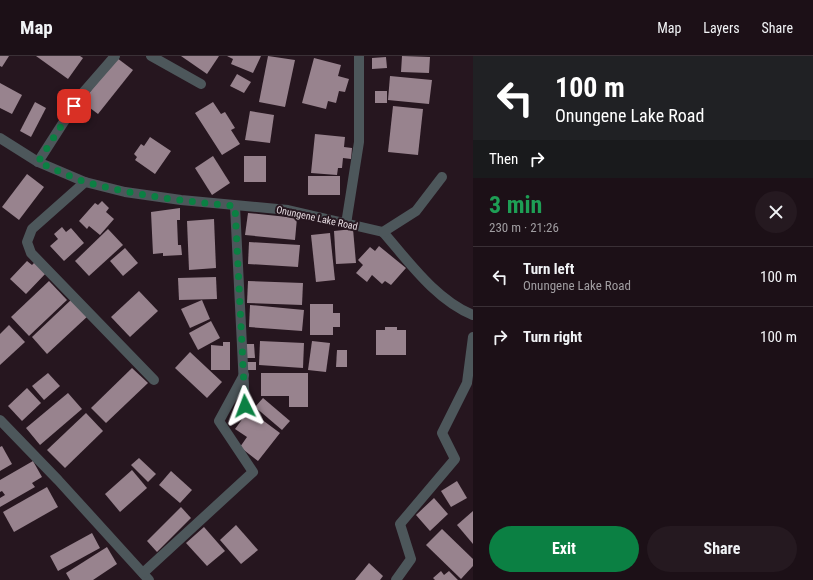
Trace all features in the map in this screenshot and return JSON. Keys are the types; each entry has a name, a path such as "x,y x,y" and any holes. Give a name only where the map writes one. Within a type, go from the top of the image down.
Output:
{"street":[{"path":"38,162 81,95 115,56"},
{"path":"151,56 201,84"},
{"path":"346,224 359,142 359,56"},
{"name":"Onungene Lake Road","path":"0,138 38,162 85,182 125,192 235,206 288,210 383,232"},
{"path":"442,177 416,211 383,232 443,297 458,310 473,315"},
{"path":"85,182 32,229 27,242 31,253 154,380"},
{"path":"235,206 245,406"},
{"path":"396,580 411,559 400,524 455,459 442,433 467,383 473,337"},
{"path":"0,420 58,480 146,577 253,472 219,421 244,375"}],"building":[{"path":"0,56 9,56 2,67 0,66"},
{"path":"36,56 80,56 83,58 68,79"},
{"path":"181,56 219,56 207,74"},
{"path":"227,56 261,56 253,73 231,64 233,59"},
{"path":"268,56 295,60 285,107 259,102"},
{"path":"402,56 430,57 429,73 401,72"},
{"path":"386,57 387,68 372,69 372,58"},
{"path":"117,58 133,70 98,114 82,102"},
{"path":"314,58 341,65 338,76 349,79 345,92 339,91 336,103 328,101 326,109 302,103"},
{"path":"237,74 251,82 244,93 230,86"},
{"path":"390,76 432,80 429,104 388,100"},
{"path":"0,83 22,95 12,114 0,108"},
{"path":"375,91 387,91 387,103 375,103"},
{"path":"35,102 46,108 31,137 20,131"},
{"path":"213,102 221,114 225,112 235,128 231,130 240,144 222,155 195,113"},
{"path":"393,106 423,109 418,155 388,152"},
{"path":"250,111 274,115 270,143 245,140"},
{"path":"315,134 345,137 344,147 352,148 351,159 343,158 342,168 338,168 337,175 311,173"},
{"path":"150,137 171,151 155,174 135,160 137,157 134,154 141,144 144,146"},
{"path":"213,156 230,183 212,195 195,168"},
{"path":"244,156 266,156 266,182 244,182"},
{"path":"27,174 44,187 19,220 2,207"},
{"path":"308,176 340,176 340,195 308,195"},
{"path":"102,201 109,208 106,212 114,219 100,235 89,226 87,229 79,221 95,203 98,205"},
{"path":"180,208 180,220 177,220 178,245 181,245 182,255 163,256 163,253 153,254 151,212"},
{"path":"248,213 297,218 295,240 245,235"},
{"path":"214,219 216,268 189,270 187,221"},
{"path":"62,227 66,232 71,228 84,243 64,261 50,246 58,239 54,234"},
{"path":"108,229 123,245 89,276 75,261"},
{"path":"353,229 356,263 336,264 334,231"},
{"path":"330,233 335,280 316,282 311,235"},
{"path":"249,242 300,245 298,267 248,264"},
{"path":"379,246 406,268 391,285 385,281 382,284 372,275 367,282 356,273 363,265 358,260 370,247 375,251"},
{"path":"125,248 138,263 123,276 110,261"},
{"path":"27,261 32,265 36,261 47,272 26,294 10,279"},
{"path":"216,277 217,299 179,300 178,278"},
{"path":"49,281 67,300 29,336 11,317"},
{"path":"248,281 303,283 302,305 247,303"},
{"path":"139,291 158,311 130,337 111,317"},
{"path":"73,298 89,315 47,354 32,337"},
{"path":"202,300 210,319 190,328 181,309"},
{"path":"310,304 333,304 333,313 340,313 340,327 333,327 333,335 310,335"},
{"path":"250,305 304,310 302,331 249,327"},
{"path":"211,321 220,338 198,350 189,333"},
{"path":"9,325 25,342 0,365 0,334"},
{"path":"385,327 397,327 397,330 406,330 406,355 376,355 376,330 385,330"},
{"path":"260,341 304,343 303,368 259,365"},
{"path":"312,341 330,343 326,372 308,370"},
{"path":"223,342 230,342 230,370 211,370 211,345 223,346"},
{"path":"246,344 254,344 255,358 246,358"},
{"path":"337,350 347,350 347,367 336,367"},
{"path":"190,352 222,382 207,398 175,368"},
{"path":"246,362 256,362 256,370 246,370"},
{"path":"132,368 148,383 106,423 91,408"},
{"path":"48,373 60,386 44,400 32,386"},
{"path":"261,373 308,373 308,407 289,407 289,396 261,396"},
{"path":"27,388 41,403 22,421 8,406"},
{"path":"68,393 82,409 40,445 26,428"},
{"path":"263,398 290,421 282,430 255,407"},
{"path":"249,410 280,433 258,461 240,447 247,437 235,429"},
{"path":"86,413 103,431 65,468 47,450"},
{"path":"2,446 12,464 0,471 0,447"},
{"path":"139,458 156,474 148,482 131,465"},
{"path":"33,461 42,477 32,483 35,487 0,507 0,498 5,495 2,491 0,492 0,480"},
{"path":"132,470 147,488 120,512 105,494"},
{"path":"171,471 192,490 180,503 159,485"},
{"path":"457,481 467,498 451,507 441,491"},
{"path":"47,487 58,507 14,532 3,512"},
{"path":"434,498 448,514 430,531 416,515"},
{"path":"181,507 191,518 157,552 147,541"},
{"path":"473,511 473,544 457,525"},
{"path":"236,525 258,550 241,564 220,540"},
{"path":"204,527 225,551 207,566 186,543"},
{"path":"442,529 473,559 473,566 461,579 426,545"},
{"path":"92,533 100,548 58,571 50,556"},
{"path":"107,547 117,564 93,580 70,580 66,573"},
{"path":"369,563 383,576 380,580 355,580"},
{"path":"441,571 444,575 449,571 458,580 435,580 433,578"}],"route":[{"path":"74,106 38,162 85,182 125,192 235,206 245,406"}]}
